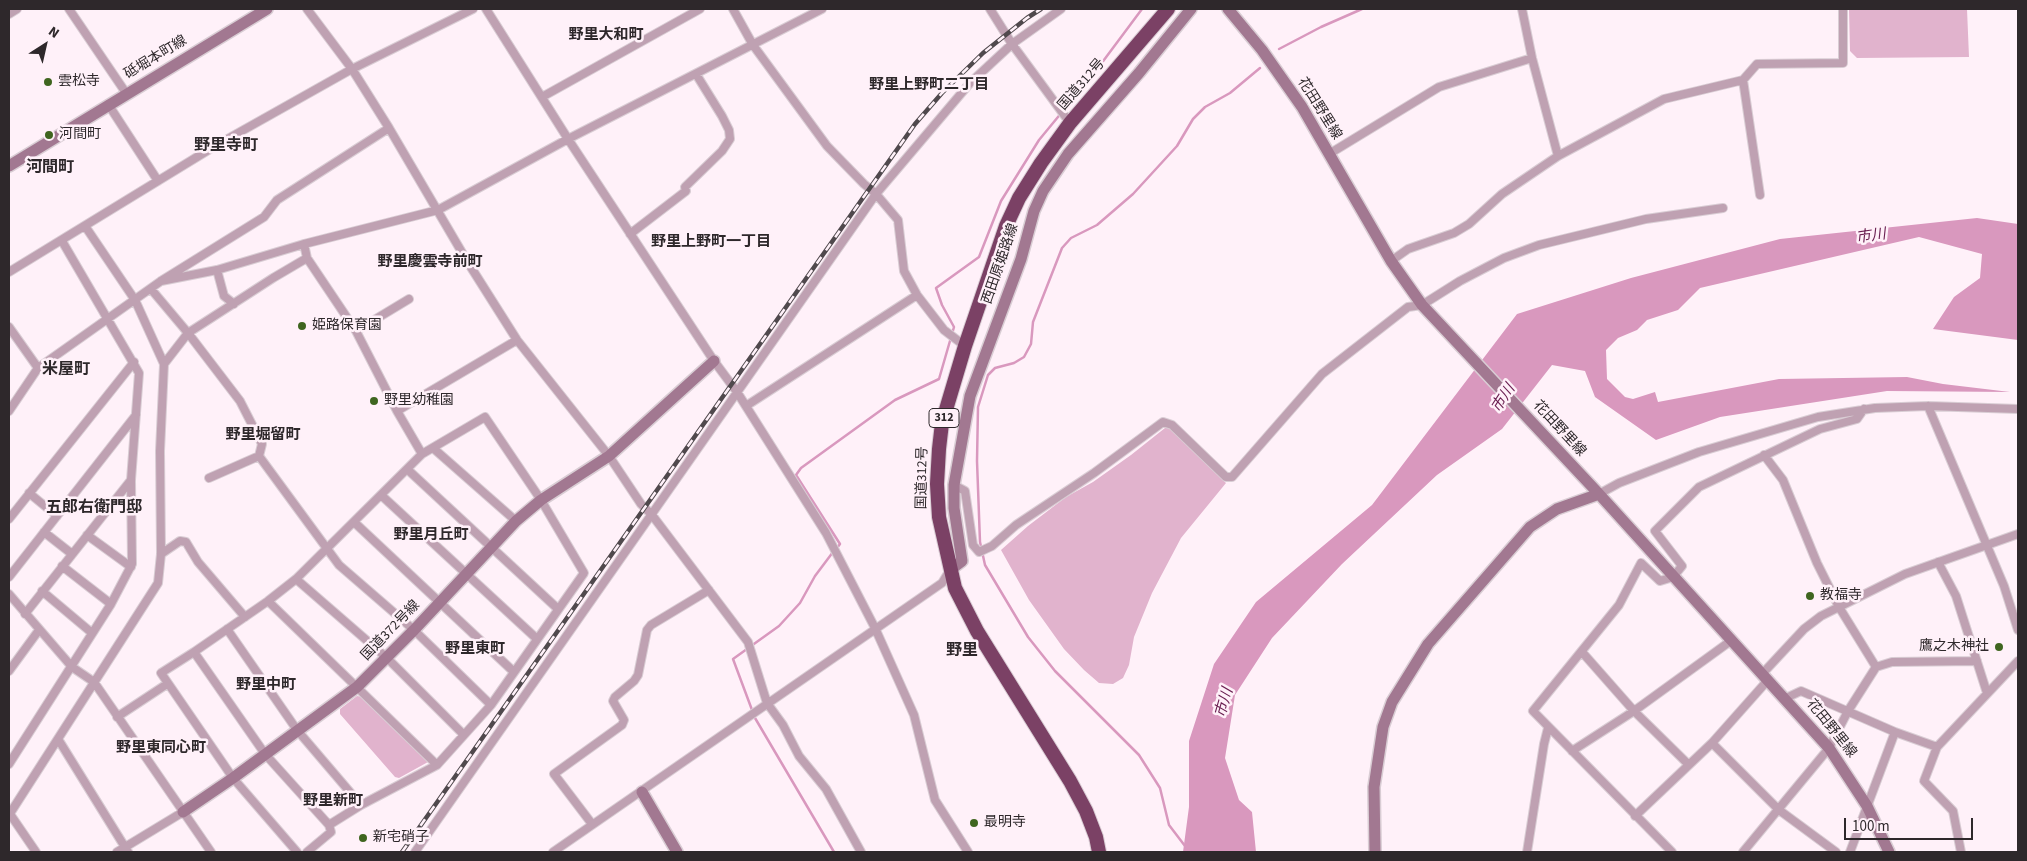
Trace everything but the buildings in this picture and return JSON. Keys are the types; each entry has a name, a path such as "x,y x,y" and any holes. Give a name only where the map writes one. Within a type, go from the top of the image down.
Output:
{"highway":[{"name":"国道312号","path":"1099,852 1096,837 1086,811 1074,788 976,632 955,588 939,517 937,484 939,449 942,423 965,346 1006,226 1019,198 1070,123 1168,9"}],"main road":[{"name":"砥堀本町線","path":"9,166 126,93 267,9"},
{"name":"西田原姫路線","path":"950,570 962,561 954,508 954,485 970,396 1021,259 1034,211 1043,191 1068,154 1139,73 1191,9"},
{"name":"花田野里線","path":"1228,9 1262,50 1302,106 1391,262 1426,308 1596,490 1673,577 1786,698 1829,748 1868,806 1890,852"},
{"name":"国道372号線","path":"183,812 233,778 357,687 414,630 516,521 541,500 608,456 714,361"},
{"path":"1375,852 1374,787 1384,727 1392,702 1423,652 1530,527 1557,509 1596,490"},
{"path":"642,792 677,852"}],"street":[{"path":"9,14 17,9"},
{"path":"68,9 126,93"},
{"path":"307,9 352,69 467,261 517,340 608,456 641,504 652,515 748,642 767,703 783,725 799,756 826,788 860,850 851,852"},
{"path":"9,272 215,146 352,69 472,9"},
{"path":"486,9 630,234 714,361 737,392 826,533 875,628 918,727 935,800 968,852"},
{"path":"542,97 700,9"},
{"path":"733,9 753,45 827,146 876,194 898,220 904,271 917,295 944,330 965,346"},
{"path":"161,281 216,270 304,244 438,210 568,139 822,9"},
{"path":"990,9 1012,44 1070,123"},
{"path":"414,852 876,194 970,83 1012,44 1061,9"},
{"path":"1522,9 1532,58 1558,156"},
{"path":"1391,262 1408,250 1454,233 1469,224 1502,194 1558,156 1664,99 1743,80 1757,64 1843,63 1843,9"},
{"path":"1329,154 1439,87 1532,58"},
{"path":"630,234 686,191 685,187 722,151 730,139 729,130 722,116 696,74"},
{"path":"1743,80 1760,195"},
{"path":"108,104 158,181"},
{"path":"9,411 38,368 161,281 264,217 277,200 389,128"},
{"path":"954,485 965,490 974,545 978,552 992,546 1016,525 1094,474 1163,422 1172,425 1226,476 1232,478 1322,374 1408,307 1426,308 1460,281 1504,258 1539,245 1646,219 1723,208"},
{"path":"36,852 9,814 158,583 161,554 160,451 164,364 134,300 85,226"},
{"path":"9,764 111,604 130,567 131,480 139,373 62,240"},
{"path":"304,244 307,258 356,331 397,411 422,454"},
{"path":"164,364 188,333 307,258"},
{"path":"216,270 224,296 234,304"},
{"path":"151,289 188,333 240,401 262,444 259,456"},
{"path":"746,406 917,295"},
{"path":"356,331 409,299"},
{"path":"9,327 38,368"},
{"path":"397,411 517,340"},
{"path":"9,519 134,362"},
{"path":"1596,490 1699,452 1818,417 1864,409 1928,406 2018,409"},
{"path":"1928,406 2004,586 2018,630"},
{"path":"1672,852 1532,711 1619,606 1642,563 1660,581 1673,577 1682,566 1655,530 1699,487 1820,429 1858,418 1864,409"},
{"path":"9,577 136,415"},
{"path":"297,852 233,778 161,673 227,630 296,579 422,454 485,417 541,500 584,573 491,705 437,765 361,805 329,826"},
{"path":"433,448 516,521"},
{"path":"1764,455 1783,480 1817,563 1839,607 1876,667"},
{"path":"209,478 259,456"},
{"path":"259,456 339,565 414,630 491,705"},
{"path":"406,468 558,609"},
{"path":"25,614 131,480"},
{"path":"29,493 57,516"},
{"path":"381,495 536,639"},
{"path":"354,522 514,672"},
{"path":"44,532 72,554"},
{"path":"1636,816 1712,743 1804,629 1821,616 1905,574 2018,534"},
{"path":"87,535 130,567"},
{"path":"161,554 180,541 186,542 198,562 244,617"},
{"path":"1938,562 1956,596 1987,693"},
{"path":"62,566 111,604"},
{"path":"553,852 942,583 950,570"},
{"path":"296,579 387,658 464,735"},
{"path":"592,824 554,774 622,725 624,720 613,701 638,675 647,630 651,625 709,590"},
{"path":"42,592 92,633"},
{"path":"9,594 72,667 94,682 211,852"},
{"path":"268,601 437,765"},
{"path":"9,671 39,630"},
{"path":"227,630 297,730 361,805"},
{"path":"1572,751 1634,711 1732,640"},
{"path":"194,652 266,754 329,826 331,832 307,852"},
{"path":"1582,652 1634,711 1689,765"},
{"path":"1743,852 1829,748 1848,711 1876,667 1892,662 1977,661"},
{"path":"1961,852 1953,811 1924,781 1937,747 2018,662"},
{"path":"117,717 167,684"},
{"path":"1786,698 1801,691 1895,732 1937,747"},
{"path":"1528,852 1542,753 1548,728"},
{"path":"1850,852 1895,732"},
{"path":"58,739 127,850"},
{"path":"1712,743 1779,810 1836,852"},
{"path":"117,852 127,850 183,812"}],"shaded area":[{"path":"1849,9 1967,9 1969,57 1857,58 1850,51"},
{"path":"1165,428 1170,428 1226,483 1181,538 1152,593 1134,637 1129,665 1123,678 1113,684 1099,683 1064,649 1029,600 1001,550 1028,526 1066,497 1093,482"},
{"path":"357,696 363,697 429,758 428,762 399,778 395,777 340,714 340,709"}],"water":[{"name":"市川","path":"1977,218 2018,224 2018,340 1933,329 1954,297 1980,278 1982,254 1919,237 1700,288 1678,310 1647,320 1637,330 1618,338 1606,350 1607,379 1625,397 1633,399 1655,392 1658,402 1779,379 1907,377 1943,384 2010,392 1887,391 1720,417 1656,440 1595,397 1585,371 1552,365 1502,429 1437,475 1342,564 1272,638 1235,695 1225,758 1239,800 1252,812 1256,852 1183,852 1189,807 1189,741 1214,664 1256,602 1372,505 1517,314 1631,278 1780,239"}],"waterway":[{"path":"837,548 840,544 796,475 801,468 895,400 939,379 954,327 942,305 936,288 979,257 1001,201 1039,140 1095,72 1142,9"},
{"path":"1279,49 1321,27 1362,9"},
{"path":"1185,846 1169,825 1160,788 1139,755 1055,671 1028,637 985,565 980,542 977,461 978,407 988,375 995,368 1014,363 1024,357 1031,344 1033,322 1062,248 1071,238 1097,225 1133,194 1177,146 1193,119 1205,107 1230,93 1260,68"},
{"path":"833,552 815,576 800,603 779,626 733,659 755,718 834,852"}],"railway":[{"path":"402,852 915,124 942,93 983,53 1041,9"}],"place":[{"name":"雲松寺","path":"48,82"},
{"name":"河間町","path":"49,135"},
{"name":"姫路保育園","path":"302,326"},
{"name":"野里幼稚園","path":"374,401"},
{"name":"教福寺","path":"1810,596"},
{"name":"鷹之木神社","path":"1999,647"},
{"name":"最明寺","path":"974,823"},
{"name":"新宅硝子","path":"363,838"}],"district":[{"name":"野里大和町","path":"606,36"},
{"name":"野里上野町二丁目","path":"929,86"},
{"name":"野里寺町","path":"226,146"},
{"name":"河間町","path":"50,168"},
{"name":"野里上野町一丁目","path":"711,243"},
{"name":"野里慶雲寺前町","path":"430,263"},
{"name":"米屋町","path":"66,370"},
{"name":"野里堀留町","path":"263,436"},
{"name":"五郎右衛門邸","path":"94,508"},
{"name":"野里月丘町","path":"431,536"},
{"name":"野里東町","path":"475,650"},
{"name":"野里","path":"962,651"},
{"name":"野里中町","path":"266,686"},
{"name":"野里東同心町","path":"161,749"},
{"name":"野里新町","path":"333,802"}]}
